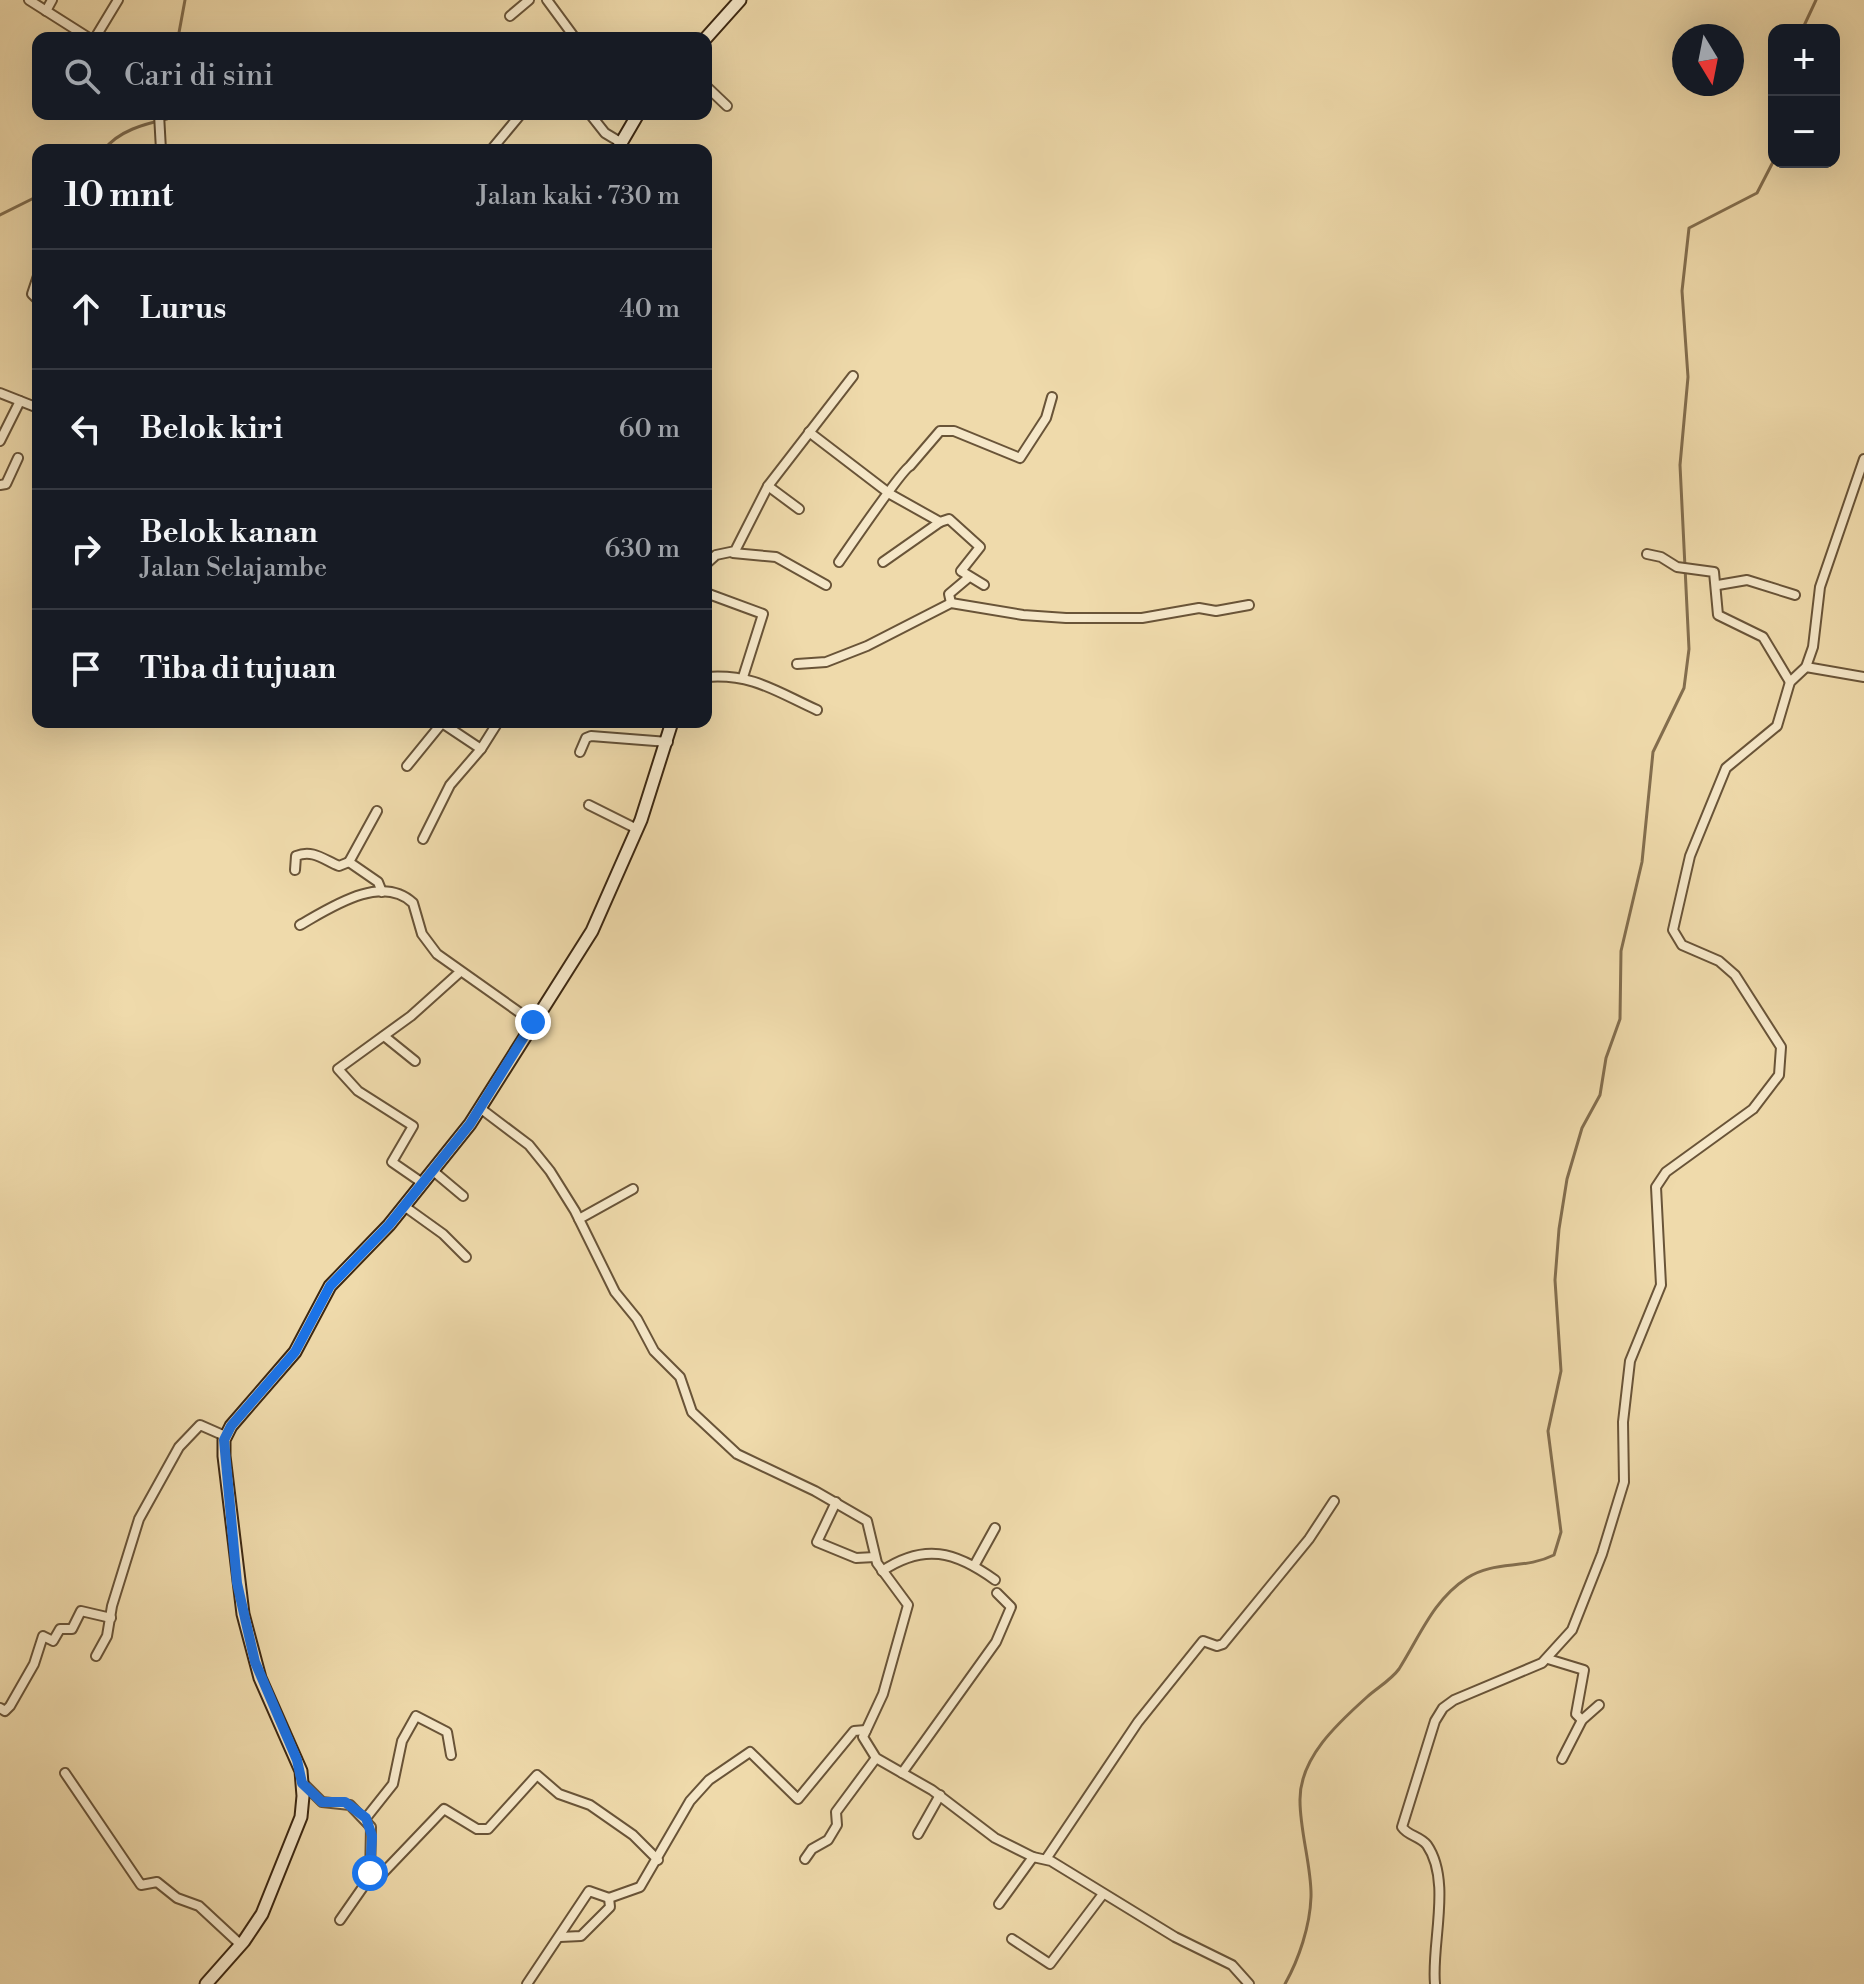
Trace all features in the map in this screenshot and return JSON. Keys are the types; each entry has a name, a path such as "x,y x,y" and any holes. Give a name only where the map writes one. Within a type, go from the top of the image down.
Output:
{"street":[{"path":"29,0 82,32"},
{"path":"46,11 52,0"},
{"path":"96,32 118,0"},
{"path":"510,16 529,0"},
{"path":"547,0 571,32"},
{"path":"711,32 740,0"},
{"path":"712,92 727,106"},
{"path":"159,120 161,144"},
{"path":"496,144 516,120"},
{"path":"595,120 616,144"},
{"path":"620,144 632,120"},
{"path":"733,553 768,486 853,376"},
{"path":"0,393 32,406"},
{"path":"839,562 890,494 903,470 943,430 1022,457 1046,418 1052,397"},
{"path":"0,441 20,401"},
{"path":"809,432 890,494 940,522"},
{"path":"0,485 6,484 18,458"},
{"path":"1435,1984 1439,1918 1434,1867 1427,1846 1404,1832 1402,1824 1435,1721 1454,1700 1548,1659 1576,1621 1602,1554 1624,1482 1623,1422 1630,1361 1661,1285 1656,1187 1666,1172 1753,1109 1779,1075 1782,1059 1779,1042 1735,975 1719,961 1679,943 1673,930 1690,856 1726,768 1777,726 1790,682 1806,667 1813,647 1820,587 1864,459"},
{"path":"768,486 799,509"},
{"path":"883,562 940,522 952,519 980,545 961,570 968,578 984,585"},
{"path":"712,559 716,555 733,553 776,557 826,585"},
{"path":"1647,554 1661,557 1677,567 1711,569 1718,585 1718,615 1763,637 1790,682"},
{"path":"951,603 949,594 968,578"},
{"path":"1718,585 1734,585 1747,580 1795,595"},
{"path":"712,595 762,611 763,617 743,677"},
{"path":"797,664 826,662 875,643 951,603 1023,615 1066,618 1142,618 1249,605"},
{"path":"1806,667 1864,677"},
{"path":"712,677 743,677 817,710"},
{"path":"407,766 436,728"},
{"path":"453,728 481,749"},
{"path":"423,839 450,785 481,749 494,728"},
{"path":"206,1984 241,1945 262,1914 298,1825 302,1783 297,1760 258,1671 240,1602 225,1465 225,1436 295,1352 330,1286 382,1233 480,1108 598,921 637,829 671,728"},
{"path":"580,752 586,738 591,736 668,742"},
{"path":"589,805 637,829"},
{"path":"295,870 296,856 303,853 318,855 339,866 349,862 377,811"},
{"path":"349,862 378,882 382,892"},
{"path":"300,925 342,901 382,892 410,900 427,945 460,972 533,1022"},
{"path":"421,1182 392,1162 413,1126 358,1091 339,1070 460,972"},
{"path":"384,1036 415,1061"},
{"path":"480,1108 529,1145 563,1190 615,1292 637,1319 654,1351 680,1377 692,1412 737,1454 836,1502 867,1521 875,1557 882,1571 903,1595 908,1611 883,1694 866,1730 864,1743 876,1758 940,1795 995,1838 1033,1857 1046,1859 1232,1965 1249,1984"},
{"path":"432,1170 463,1196"},
{"path":"579,1219 633,1189"},
{"path":"404,1206 443,1234 466,1257"},
{"path":"96,1656 107,1636 133,1533 179,1447 200,1425 225,1436"},
{"path":"1046,1859 1146,1711 1203,1641 1217,1646 1223,1644 1309,1539 1334,1501"},
{"path":"836,1502 817,1542 856,1558 875,1557"},
{"path":"974,1566 995,1528"},
{"path":"882,1571 918,1552 945,1555 974,1566 995,1580"},
{"path":"902,1773 996,1642 1011,1607 997,1593"},
{"path":"0,1708 5,1711 10,1706 34,1664 43,1636 53,1641 60,1629 72,1629 81,1611 111,1618"},
{"path":"1548,1659 1584,1670 1576,1713 1582,1720"},
{"path":"1562,1759 1582,1720 1599,1705"},
{"path":"366,1818 393,1784 402,1741 416,1716 426,1717 447,1732 451,1755"},
{"path":"527,1984 589,1891 609,1898 640,1887 690,1801 709,1780 746,1754 754,1753 774,1779 798,1799 854,1731 866,1730"},
{"path":"805,1859 812,1849 828,1840 837,1825 836,1812 876,1758"},
{"path":"65,1773 80,1790 141,1885 157,1882 177,1898 199,1906 241,1945"},
{"path":"369,1880 380,1876 444,1809 477,1829 488,1829 537,1775 559,1794 590,1805 633,1835 658,1860"},
{"path":"302,1783 322,1802 345,1802 366,1818 372,1836 369,1880 340,1920"},
{"path":"918,1834 940,1795"},
{"path":"999,1904 1033,1857"},
{"path":"1012,1939 1049,1964 1103,1894"},
{"path":"560,1937 581,1936 610,1907 609,1898"}],"waterway":[{"path":"179,32 185,0"},
{"path":"1805,24 1816,0"},
{"path":"109,144 124,133 163,120"},
{"path":"1285,1984 1303,1942 1310,1908 1311,1886 1300,1801 1301,1785 1313,1756 1344,1718 1396,1673 1436,1608 1455,1587 1478,1572 1543,1560 1554,1555 1561,1532 1548,1431 1561,1371 1555,1280 1559,1229 1567,1179 1582,1128 1600,1095 1606,1058 1620,1019 1621,951 1642,862 1653,752 1684,688 1689,649 1680,465 1688,377 1682,291 1689,228 1757,193 1770,168"},
{"path":"0,215 32,199"}],"route":[{"path":"370,1873 371,1827 366,1818 350,1805 345,1802 322,1802 302,1783 297,1760 258,1671 237,1583 223,1445 231,1426 295,1352 330,1286 389,1225 470,1124 533,1022"}]}
